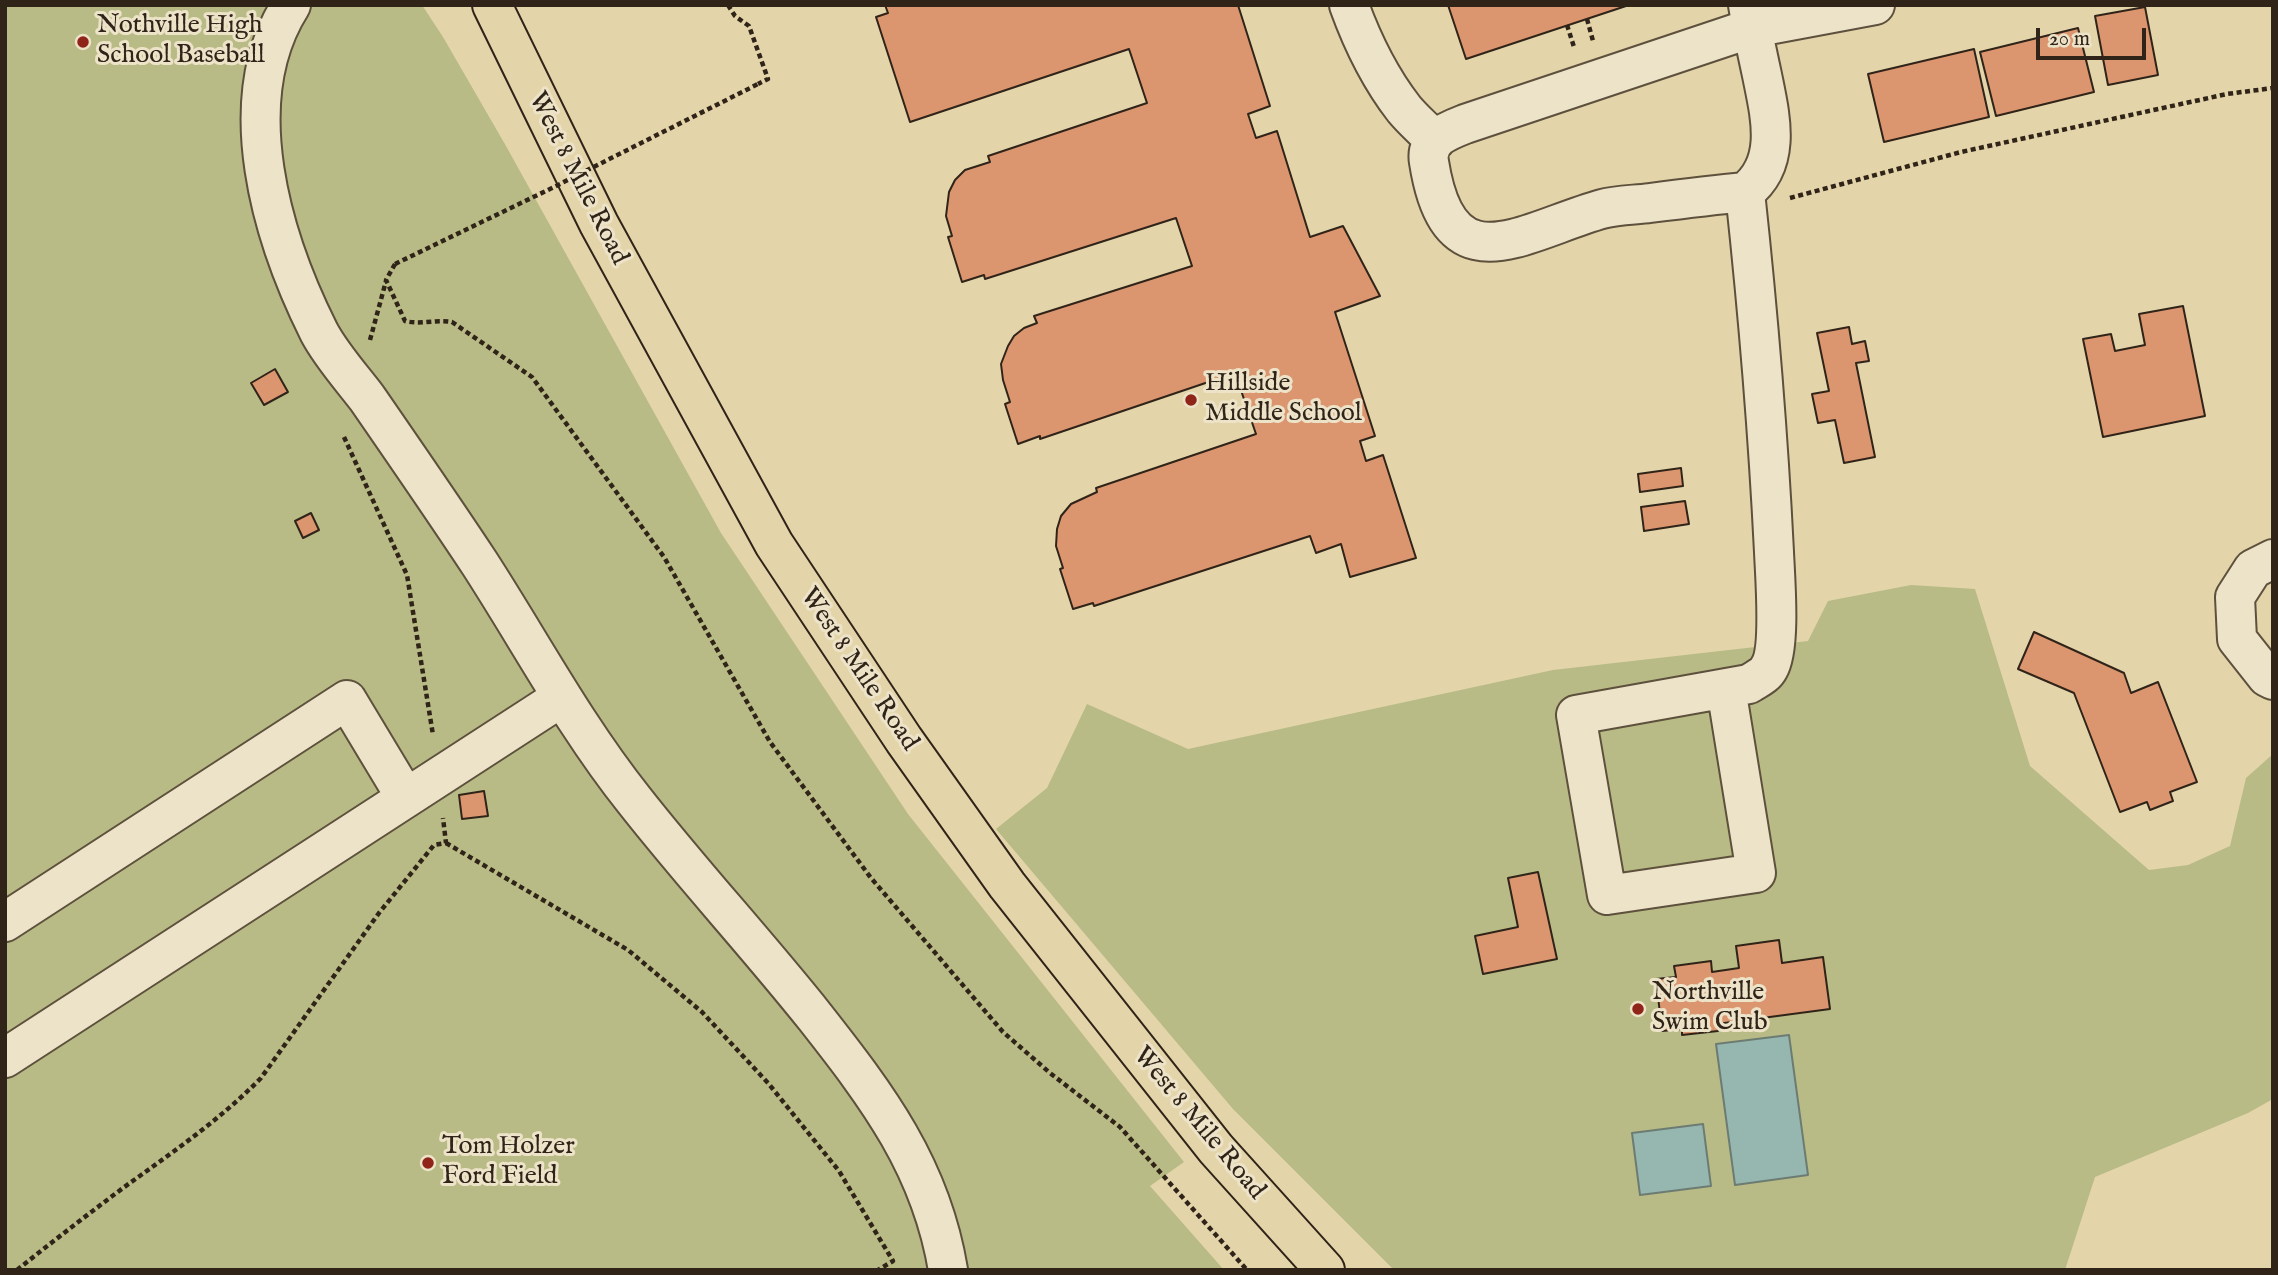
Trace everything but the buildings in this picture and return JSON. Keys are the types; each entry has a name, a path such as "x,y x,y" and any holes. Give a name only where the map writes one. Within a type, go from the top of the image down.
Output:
{"main road":[{"name":"West 8 Mile Road","path":"492,5 599,224 782,556 904,740 1007,885 1216,1149 1325,1270"}],"street":[{"path":"291,5 285,15 265,76 261,149 270,201 286,254 321,335 480,565 593,745 703,885 772,963 881,1105 903,1138 934,1208 943,1237 948,1270"},
{"path":"1349,5 1361,36 1386,81 1404,109 1435,141"},
{"path":"1750,17 1772,125 1769,154 1763,173 1745,192 1604,208 1492,243 1461,236 1444,216 1432,182 1428,156 1443,132 1750,17 1875,5"},
{"path":"1726,688 1756,873 1607,895 1576,715 1726,688 1749,684 1761,677 1770,667 1773,652 1776,608 1768,427 1745,192"},
{"path":"2273,559 2253,569 2235,597 2237,639 2267,677 2273,680"},
{"path":"5,1058 424,802 562,697"},
{"path":"5,922 347,700 424,802"}],"path":[{"path":"728,5 735,16 749,26 768,79 395,264 386,280 405,321 414,324 440,320 452,322 532,377 664,557 769,742 871,878 1003,1032 1050,1073 1120,1127 1247,1270"},
{"path":"1587,19 1596,48"},
{"path":"1567,25 1576,55"},
{"path":"1745,192 1788,199 1961,152 2227,94 2273,88"},
{"path":"424,802 446,843 628,950 702,1012 768,1083 839,1171 893,1261 878,1270"},
{"path":"17,1270 244,1096 261,1078 379,913 434,845 446,843"}],"green space":[{"path":"5,5 422,5 506,146 721,533 908,814 1184,1162 1150,1186 1224,1270 5,1270"},
{"path":"1911,585 1975,589 2030,766 2149,870 2188,865 2230,846 2246,778 2273,754 2273,1099 2248,1113 2095,1177 2065,1270 1394,1270 1233,1109 996,829 1047,788 1087,704 1188,749 1553,670 1808,641 1828,601"}],"water":[{"path":"1789,1035 1808,1175 1735,1185 1716,1044"},
{"path":"1703,1124 1711,1186 1640,1195 1632,1133"}],"place":[{"name":"Nothville High School Baseball","path":"83,42"},
{"name":"Hillside Middle School","path":"1191,400"},
{"name":"Northville Swim Club","path":"1638,1009"},
{"name":"Tom Holzer Ford Field","path":"428,1163"}]}
